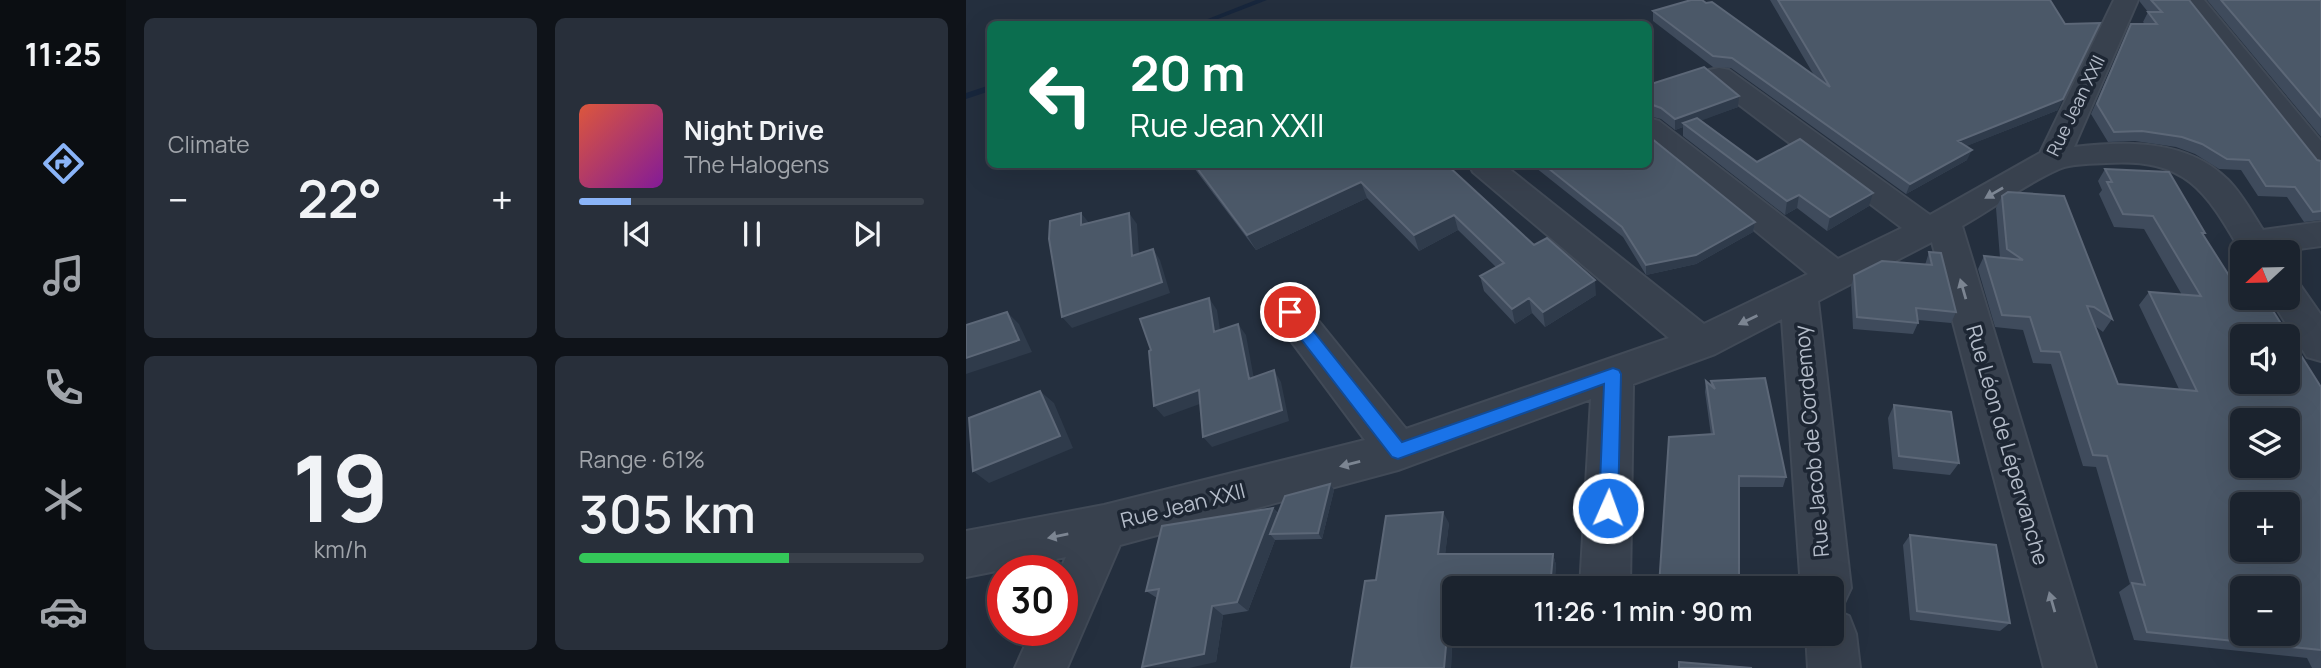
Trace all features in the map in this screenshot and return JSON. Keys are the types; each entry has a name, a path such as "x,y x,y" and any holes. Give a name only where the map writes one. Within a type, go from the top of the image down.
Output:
{"street":[{"name":"Rue Jean XXII","path":"966,554 1104,527 1398,451 1701,343 1936,226 2053,159 2126,0"},
{"path":"2191,0 2321,161"},
{"path":"1719,76 1936,226"},
{"path":"1652,131 1817,286"},
{"path":"2053,159 2125,151 2152,153 2178,161 2203,175 2219,191 2251,240"},
{"path":"1486,168 1701,343"},
{"name":"Rue Léon de Lépervanche","path":"1936,226 2070,668"},
{"path":"2293,240 2321,234"},
{"name":"Rue Jacob de Cordemoy","path":"1817,286 1826,576"},
{"path":"2297,310 2321,346"},
{"path":"1290,312 1398,451"},
{"path":"1605,576 1613,374"},
{"path":"1078,585 1104,527"},
{"path":"1041,668 1051,646"},
{"path":"1831,646 1834,668"}],"building":[{"path":"1691,0 1712,2 1830,87 1778,0 2050,0 2065,24 2100,23 2063,99 1958,141 1972,150 1910,184 1732,58 1713,56 1653,11"},
{"path":"2151,0 2189,0 2317,160 2321,161 2321,211 2313,212 2295,187 2266,186 2249,160 2227,159 2202,144 2182,137 2142,131 2114,132 2097,104 2131,24 2157,24 2148,12 2162,12"},
{"path":"2221,0 2321,0 2321,117"},
{"path":"1704,67 1739,96 1675,119 1652,104 1652,84"},
{"path":"1697,118 1757,162 1800,139 1873,193 1830,217 1799,195 1787,201 1683,123"},
{"path":"1652,139 1755,222 1696,255 1646,265 1622,227 1548,168 1652,168"},
{"path":"1197,168 1450,168 1534,245 1547,238 1595,280 1543,312 1529,298 1512,309 1480,276 1504,263 1454,215 1414,235 1361,182 1247,235"},
{"path":"2105,169 2169,172 2230,277 2230,310 2272,310 2281,324 2230,324 2230,394 2300,394 2300,354 2321,387 2321,650 2282,646 2300,646 2300,576 2230,576 2230,641 2147,632 2132,583 2145,585 2107,456 2093,455 2060,352 2041,351 2030,317 2002,315 1984,256 2023,260 2007,249 2002,196 2008,192 2064,196 2112,319 2094,307 2087,306 2118,384 2197,391 2149,292 2201,296 2153,216 2123,214 2107,182 2112,182"},
{"path":"1081,213 1081,225 1129,213 1132,256 1153,249 1162,282 1062,317 1049,239 1050,221"},
{"path":"1929,252 1941,253 1956,312 1916,308 1918,323 1857,317 1854,275 1882,261 1932,265"},
{"path":"1209,298 1214,332 1238,324 1249,379 1274,370 1282,410 1203,437 1199,390 1154,406 1151,350 1140,319"},
{"path":"1007,312 1019,340 966,358 966,325"},
{"path":"1765,378 1786,477 1739,476 1739,576 1660,576 1669,437 1714,434 1706,381 1715,389 1711,381"},
{"path":"1040,391 1060,436 973,471 969,418"},
{"path":"1894,405 1951,412 1959,463 1899,456"},
{"path":"1330,484 1318,533 1270,534 1285,496"},
{"path":"1273,508 1237,602 1212,606 1204,654 1142,667 1159,589 1146,591 1162,526"},
{"path":"1443,512 1438,554 1553,554 1551,576 1442,576 1442,646 1446,646 1444,668 1351,668 1365,581 1376,580 1386,516"},
{"path":"1910,535 1996,545 2010,623 1917,611"},
{"path":"1679,662 1752,668 1679,668"}],"waterway":[{"path":"1207,21 1263,0"},
{"path":"966,96 987,89"}],"route":[{"path":"1290,312 1398,451 1613,374 1608,508"}]}
